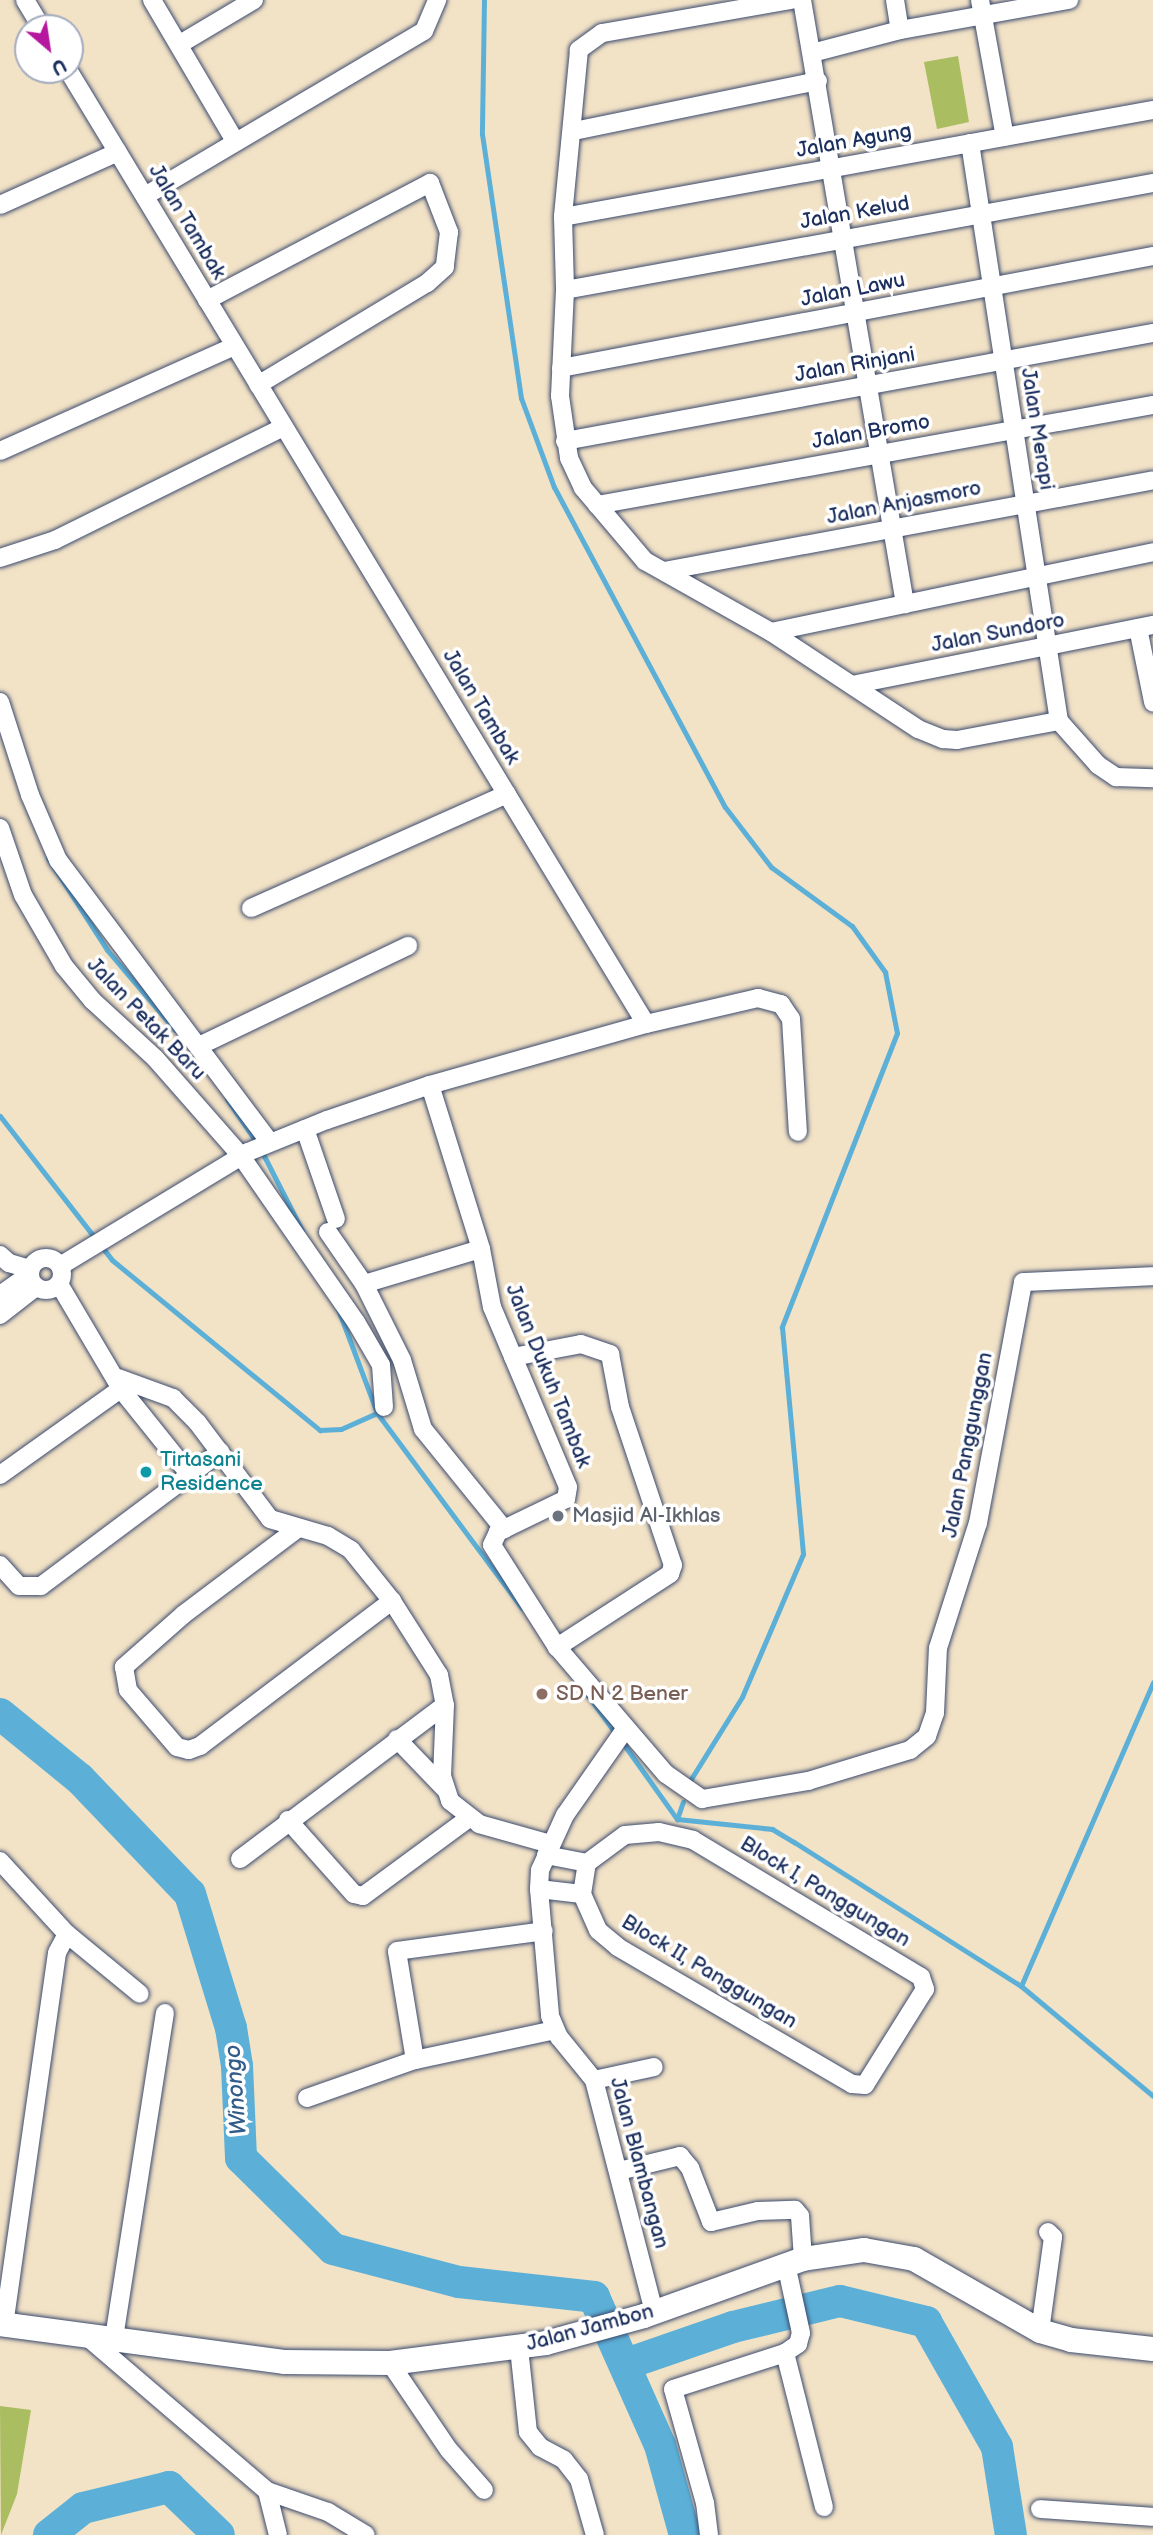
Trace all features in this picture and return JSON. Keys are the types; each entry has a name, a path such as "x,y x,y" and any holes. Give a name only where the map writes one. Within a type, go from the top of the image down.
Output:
{"main road":[{"name":"Jalan Jambon","path":"2,2325 285,2362 390,2363 546,2343 649,2314 795,2262 864,2250 914,2259 1040,2331 1071,2340 1153,2349"}],"street":[{"path":"152,0 235,141"},
{"path":"180,44 254,0"},
{"path":"145,196 424,32 437,0"},
{"path":"791,0 706,8 614,30 584,42 579,50 574,131 563,217 565,290 561,368 565,441 583,488 632,549 943,740 1044,727 1059,721 1098,765 1116,777 1153,778"},
{"path":"802,0 882,453 905,604"},
{"path":"894,0 900,30"},
{"path":"812,53 981,7 1069,0"},
{"path":"981,7 1005,137"},
{"path":"574,131 818,80"},
{"name":"Jalan Tambak","path":"77,84 646,1024"},
{"name":"Jalan Agung","path":"563,217 1153,110"},
{"name":"Jalan Merapi","path":"970,143 1059,721"},
{"path":"0,205 118,152"},
{"path":"207,300 430,184 449,232 445,267 427,283 258,384"},
{"name":"Jalan Kelud","path":"565,290 1153,184"},
{"name":"Jalan Lawu","path":"561,368 1153,256"},
{"name":"Jalan Rinjani","path":"565,441 1153,333"},
{"path":"0,451 235,346"},
{"name":"Jalan Bromo","path":"597,505 1153,405"},
{"path":"0,558 55,540 284,427"},
{"name":"Jalan Anjasmoro","path":"664,571 1153,480"},
{"path":"771,632 1153,552"},
{"path":"1146,626 1153,702"},
{"name":"Jalan Sundoro","path":"852,685 1146,626"},
{"path":"0,702 30,795 58,860 102,925 199,1046 255,1149 381,1365 384,1407"},
{"path":"251,908 506,794"},
{"name":"Jalan Petak Baru","path":"0,828 6,872 78,984 255,1149"},
{"path":"199,1046 408,946"},
{"path":"0,1255 48,1291 60,1275 255,1149 430,1085 646,1024 758,998 781,1004 791,1019 798,1132"},
{"name":"Jalan Dukuh Tambak","path":"430,1085 481,1249 492,1307 569,1493 562,1502 504,1529"},
{"path":"304,1129 332,1226 402,1360 423,1429 504,1529 492,1537 494,1550 557,1647 620,1736 548,1849 540,1889 555,2030 415,2060 307,2098"},
{"path":"364,1284 481,1249"},
{"path":"0,1315 32,1277 44,1258 60,1275 124,1382 191,1476"},
{"name":"Jalan Panggunggan","path":"620,1736 682,1789 711,1800 808,1781 920,1744 932,1726 938,1648 978,1523 1023,1282 1153,1276"},
{"path":"0,1295 32,1277"},
{"path":"513,1357 581,1344 610,1354 620,1407 673,1565 670,1574 557,1647"},
{"path":"124,1382 173,1398 220,1452 270,1519 343,1543 392,1601 433,1661 445,1705 444,1788"},
{"path":"0,1475 124,1382"},
{"path":"0,1566 19,1587 41,1586 220,1452"},
{"path":"296,1529 128,1661 123,1675 128,1690 177,1747 189,1750 200,1746 392,1601"},
{"path":"240,1858 445,1705"},
{"path":"397,1740 469,1818 587,1863 582,1894 540,1889"},
{"path":"288,1820 354,1894 363,1896 469,1818"},
{"name":"Block I, Panggungan","path":"587,1863 625,1835 659,1832 693,1840 921,1977 925,1989 868,2082 860,2086"},
{"path":"0,1861 67,1934 140,1994"},
{"name":"Block II, Panggungan","path":"582,1894 598,1930 618,1947 860,2086"},
{"path":"415,2060 397,1951 544,1931"},
{"path":"2,2325 57,1953 67,1934"},
{"path":"114,2338 165,2013"},
{"name":"Jalan Blambangan","path":"555,2030 594,2081 619,2171 649,2314"},
{"path":"594,2081 654,2067"},
{"path":"619,2171 680,2156 691,2168 711,2222 758,2211 796,2210 800,2216 793,2294 801,2333 798,2344 785,2353 673,2389 705,2503 709,2535"},
{"path":"1040,2331 1054,2237 1048,2232"},
{"path":"85,2335 267,2491 328,2512 366,2535"},
{"path":"519,2348 528,2432 540,2447 565,2460 579,2479 595,2535"},
{"path":"785,2353 824,2507"},
{"path":"390,2363 449,2450 484,2490"},
{"path":"267,2491 278,2535"},
{"path":"1040,2509 1153,2517"}],"green space":[{"path":"958,56 969,122 937,129 924,62"},
{"path":"0,2406 31,2410 17,2494 1,2535"}],"waterway":[{"path":"484,0 482,134 521,398 554,487 725,807 771,867 852,926 885,972 897,1033 782,1327 803,1554 742,1697 689,1782"},
{"path":"48,858 107,950 175,1030"},
{"path":"227,1099 257,1143"},
{"path":"0,1116 112,1260 320,1430 341,1429 377,1413"},
{"path":"262,1152 302,1230"},
{"path":"338,1309 377,1413 522,1608"},
{"path":"1021,1986 1153,1682"},
{"path":"587,1694 616,1734"},
{"name":"Winongo","path":"0,1714 80,1779 190,1894 231,2028 237,2066 241,2158 333,2249 459,2282 594,2297 660,2445 685,2535"},
{"path":"622,1742 677,1819"},
{"path":"677,1819 683,1802"},
{"path":"677,1819 772,1829 1021,1986 1153,2096"},
{"path":"626,2364 733,2327 840,2301 926,2322 997,2447 1011,2535"},
{"path":"49,2535 83,2508 169,2487 219,2535"}],"place":[{"name":"Tirtasani Residence","path":"146,1472"},
{"name":"Masjid Al-Ikhlas","path":"558,1516"},
{"name":"SD N 2 Bener","path":"542,1694"}]}
